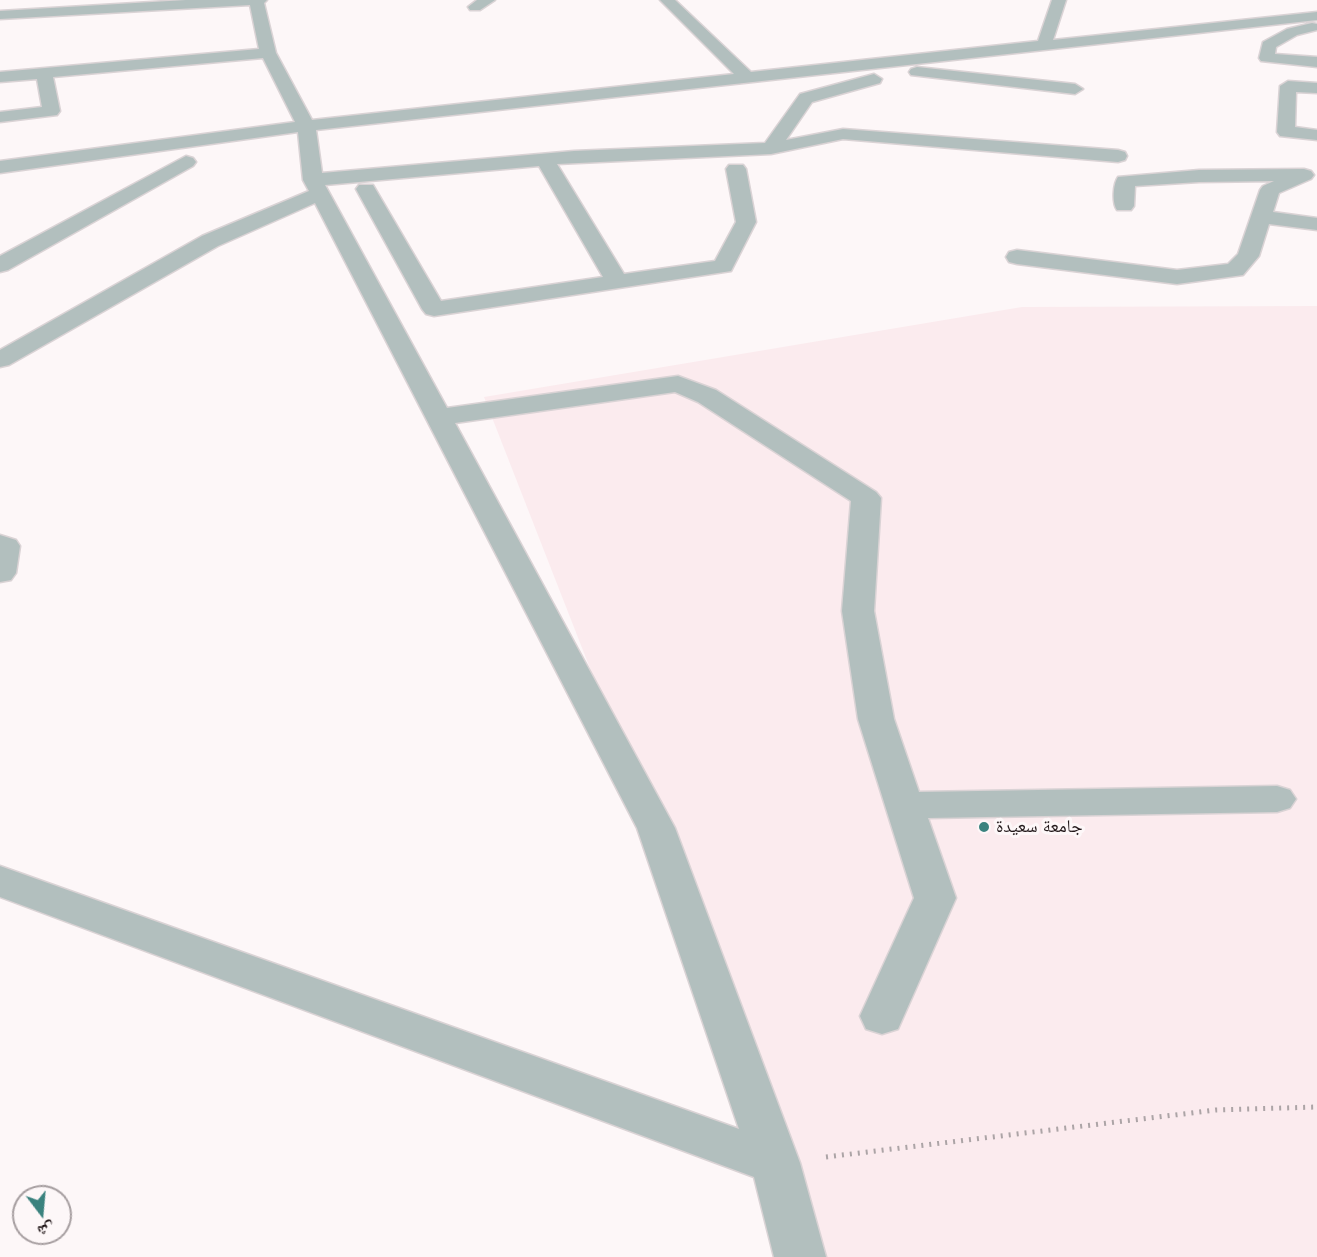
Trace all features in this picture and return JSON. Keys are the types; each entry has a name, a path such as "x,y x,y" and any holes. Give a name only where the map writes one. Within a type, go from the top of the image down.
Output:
{"street":[{"path":"0,15 257,0 268,53 306,126 317,187 656,828 775,1162 800,1257"},
{"path":"667,0 747,77"},
{"path":"1044,45 1059,0"},
{"path":"0,167 306,126 1317,16"},
{"path":"1317,26 1292,32 1268,45 1267,58 1317,62"},
{"path":"0,76 268,53"},
{"path":"853,66 1075,89"},
{"path":"771,148 807,98 902,71"},
{"path":"0,117 51,111 44,72"},
{"path":"1317,88 1288,86 1286,132 1317,135"},
{"path":"0,360 210,241 317,187 544,160 771,148 843,134 1118,156"},
{"path":"544,160 616,280"},
{"path":"0,265 186,162"},
{"path":"366,189 434,309 616,280 723,266 746,222 736,169"},
{"path":"1124,206 1125,181 1199,176 1310,176"},
{"path":"1017,257 1177,277 1235,270 1248,256 1269,190 1310,176"},
{"path":"1260,217 1317,224"},
{"path":"437,417 678,384 707,396 866,498 858,611 876,719 935,898 882,1016"},
{"path":"0,544 5,546 0,573"},
{"path":"904,805 1277,799"},
{"path":"0,881 775,1162"}],"path":[{"path":"775,1162 1216,1110 1317,1107"}],"shaded area":[{"name":"جامعة سعيدة","path":"1317,306 1317,1257 820,1257 484,397 1022,307"}],"place":[{"name":"جامعة سعيدة","path":"984,827"}]}
